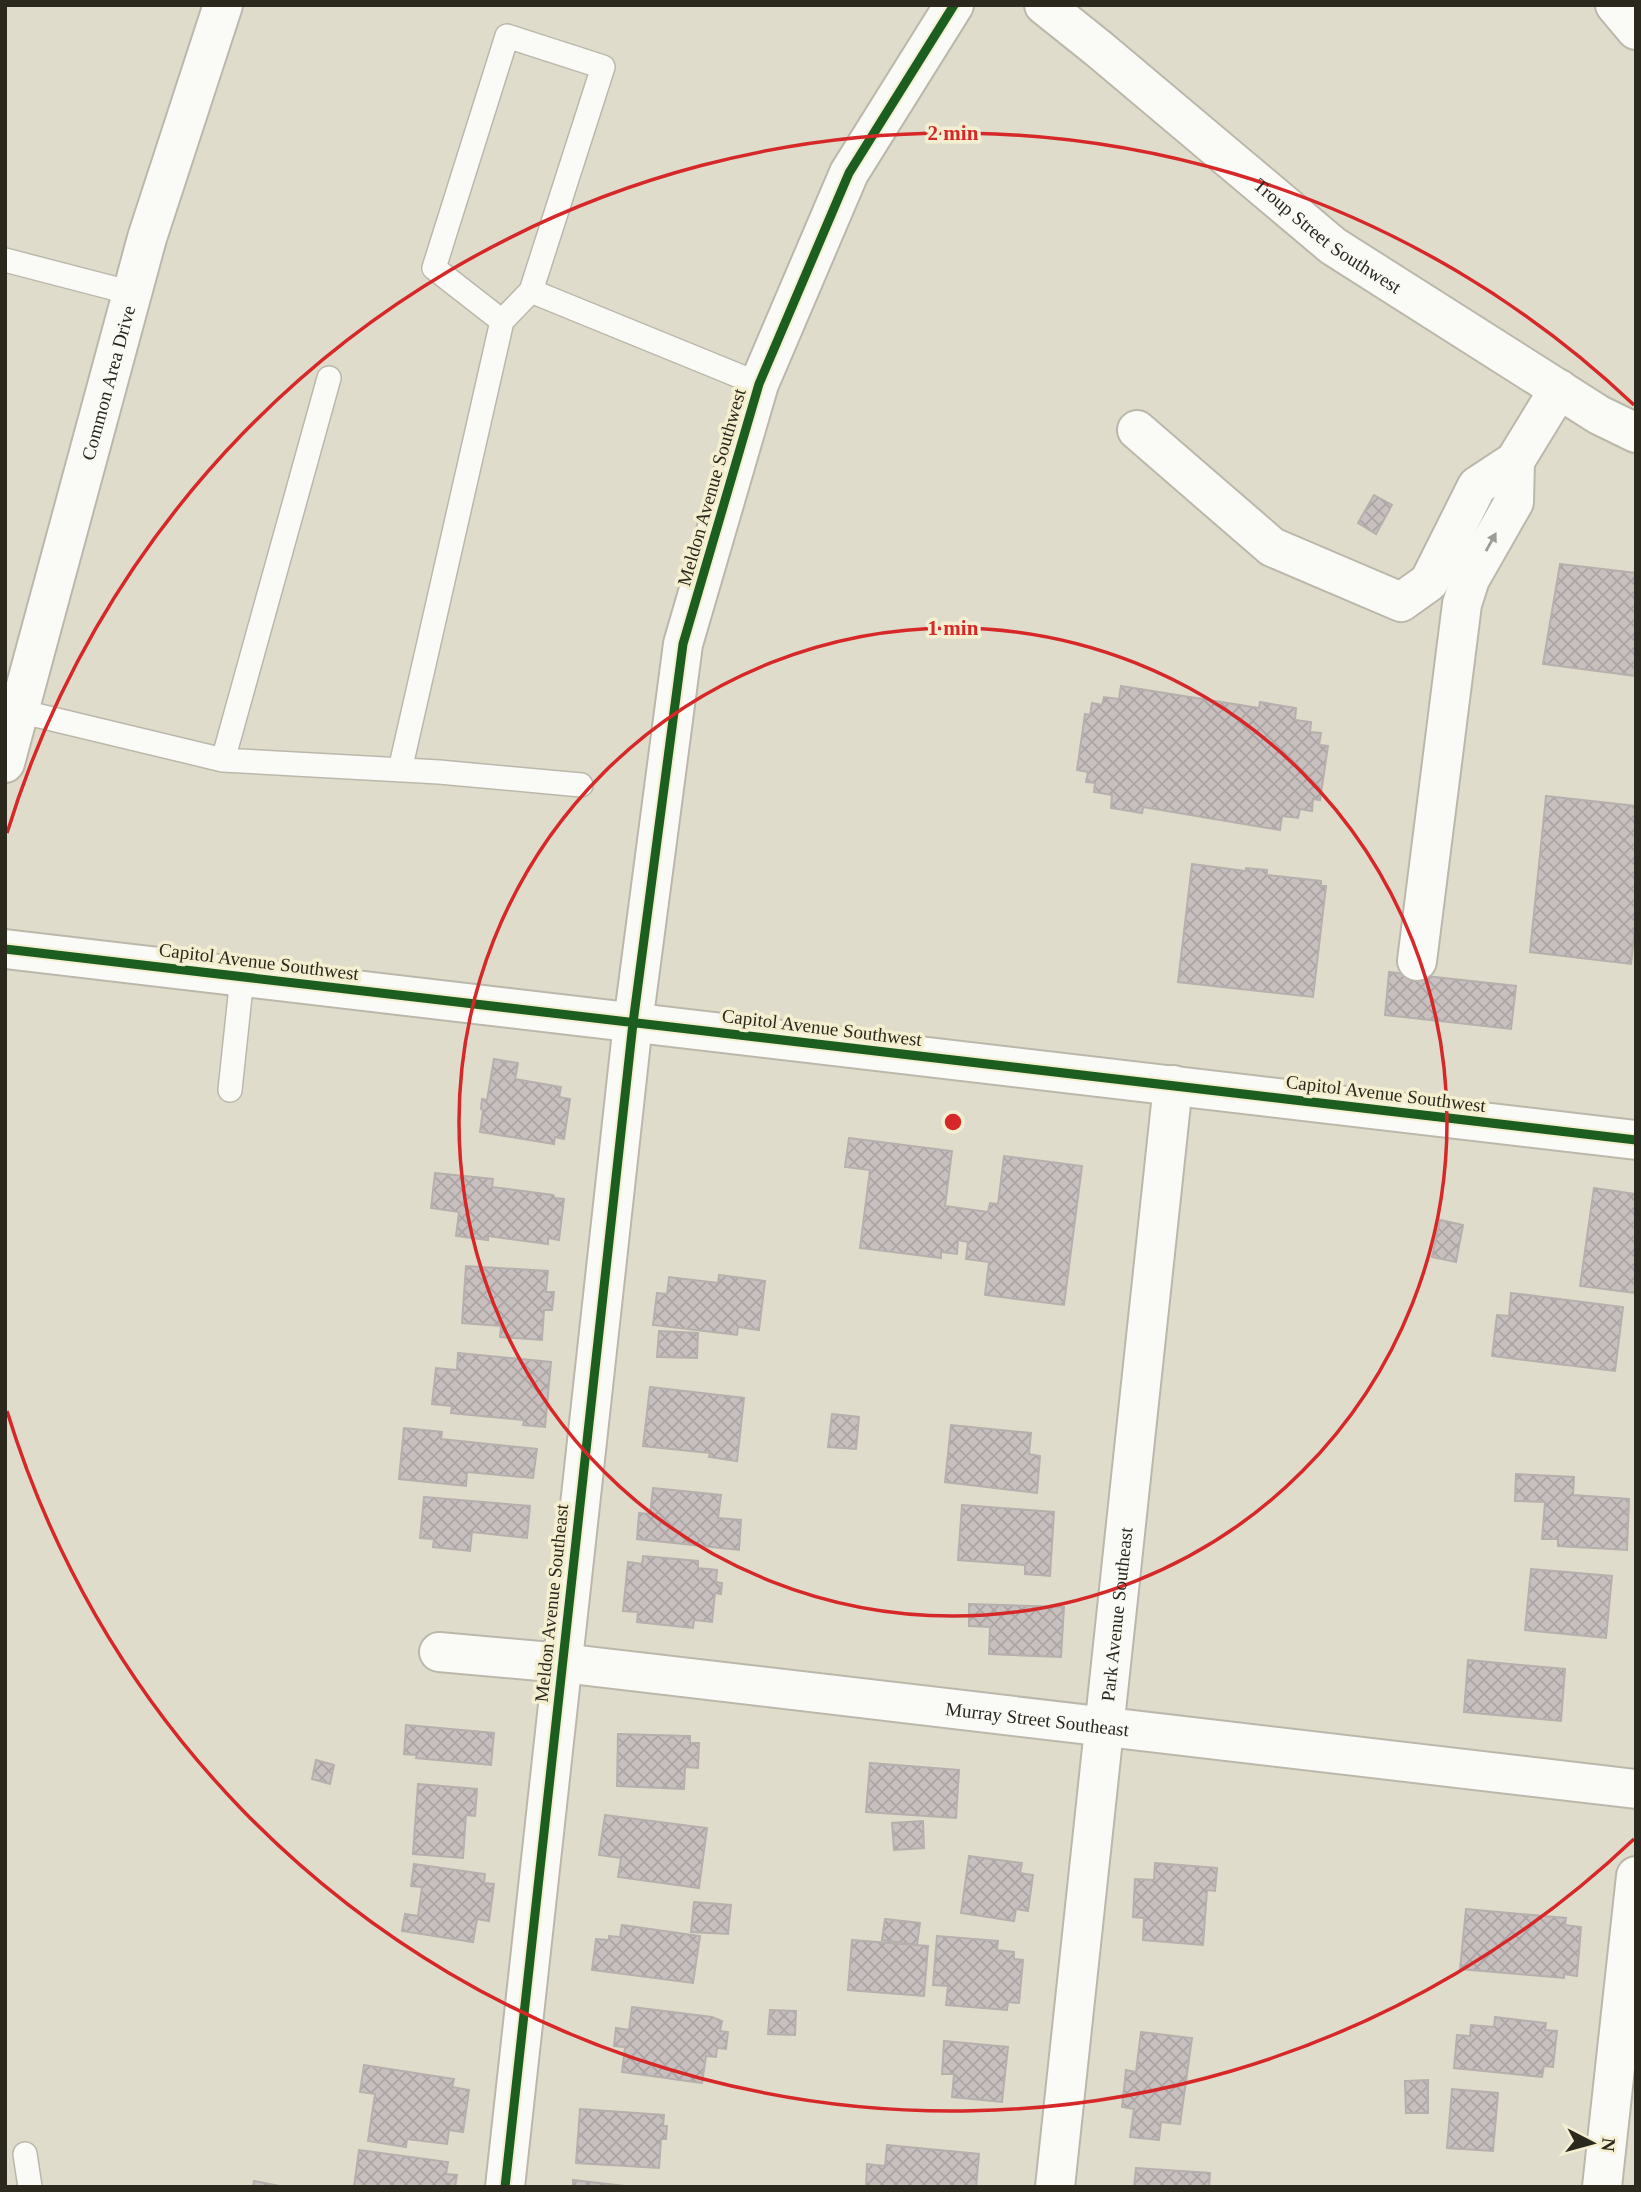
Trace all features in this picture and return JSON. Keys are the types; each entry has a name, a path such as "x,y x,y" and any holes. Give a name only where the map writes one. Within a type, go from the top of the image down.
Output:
{"street":[{"name":"Common Area Drive","path":"5,763 147,238 223,5"},
{"name":"Meldon Avenue Southwest","path":"633,1023 683,644 760,384 849,173 954,5"},
{"name":"Troup Street Southwest","path":"1044,5 1333,246 1599,415 1636,433"},
{"path":"1615,5 1636,30"},
{"path":"1136,430 1272,547 1401,602 1429,582 1477,486 1515,461 1559,389"},
{"path":"1417,961 1462,604 1470,579 1514,502 1515,461"},
{"path":"1429,582 1462,604"},
{"name":"Capitol Avenue Southwest","path":"5,949 1636,1140"},
{"name":"Meldon Avenue Southeast","path":"505,2187 633,1023"},
{"name":"Park Avenue Southeast","path":"1055,2187 1173,1085"},
{"name":"Murray Street Southeast","path":"439,1652 562,1663 1636,1789"},
{"path":"1602,2187 1636,1876"}],"lane":[{"path":"400,770 502,321 531,291 603,67 506,36 434,268 502,321"},
{"path":"5,260 132,293"},
{"path":"531,291 760,384"},
{"path":"223,760 329,378"},
{"path":"19,711 223,760 400,770 581,785"},
{"path":"230,1090 242,976"},
{"path":"25,2154 30,2187"}],"building":[{"path":"1374,495 1392,505 1376,534 1358,523"},
{"path":"1560,564 1636,573 1636,676 1543,664"},
{"path":"1121,686 1259,708 1260,702 1296,708 1295,720 1311,722 1310,732 1321,733 1319,745 1328,746 1320,800 1313,799 1312,811 1300,809 1298,818 1282,816 1280,830 1143,807 1142,813 1111,808 1112,795 1094,792 1095,783 1086,782 1088,772 1077,770 1085,714 1090,715 1092,703 1102,705 1104,697 1119,699"},
{"path":"1546,796 1636,806 1636,919 1631,964 1530,952"},
{"path":"1192,864 1246,871 1246,868 1267,870 1267,875 1321,881 1321,886 1326,886 1313,997 1178,982"},
{"path":"1389,972 1516,986 1511,1029 1385,1015"},
{"path":"494,1059 518,1063 515,1079 561,1087 559,1097 570,1099 564,1139 555,1137 554,1144 480,1132 482,1099 487,1100"},
{"path":"849,1138 952,1151 945,1206 988,1212 990,1203 998,1204 1004,1156 1082,1166 1064,1305 985,1295 989,1262 966,1259 968,1242 958,1240 957,1254 941,1252 941,1258 860,1248 870,1170 845,1167"},
{"path":"435,1173 493,1179 492,1187 553,1195 555,1198 564,1199 559,1240 548,1238 548,1244 488,1236 488,1240 456,1236 459,1212 431,1208"},
{"path":"1594,1188 1636,1194 1636,1293 1580,1286"},
{"path":"1440,1220 1463,1225 1456,1262 1432,1257"},
{"path":"466,1266 548,1271 546,1292 554,1292 552,1310 544,1310 542,1340 500,1337 501,1326 462,1323"},
{"path":"719,1275 765,1281 759,1330 738,1327 737,1335 653,1325 657,1293 667,1294 669,1277 718,1283"},
{"path":"1511,1293 1623,1307 1615,1371 1492,1356 1497,1315 1509,1316"},
{"path":"659,1331 698,1333 697,1358 657,1357"},
{"path":"458,1353 551,1362 545,1427 523,1425 524,1420 451,1413 452,1406 432,1404 436,1368 457,1370"},
{"path":"650,1387 744,1398 737,1461 709,1457 710,1453 643,1446"},
{"path":"832,1414 859,1417 856,1449 828,1447"},
{"path":"951,1425 1031,1433 1029,1454 1040,1456 1037,1493 945,1482"},
{"path":"404,1428 442,1432 441,1439 537,1449 533,1478 467,1472 466,1486 399,1479"},
{"path":"1516,1474 1574,1477 1573,1495 1629,1499 1627,1550 1558,1546 1558,1539 1542,1539 1545,1502 1515,1501"},
{"path":"653,1488 721,1495 718,1518 741,1520 739,1550 637,1539 639,1513 650,1514"},
{"path":"424,1497 530,1506 527,1538 472,1532 470,1551 433,1547 434,1539 420,1538"},
{"path":"962,1505 1054,1512 1050,1576 1025,1574 1025,1565 958,1560"},
{"path":"643,1556 698,1561 698,1568 717,1570 716,1582 722,1583 721,1594 715,1593 712,1622 694,1620 693,1628 637,1622 638,1612 623,1611 628,1562 642,1564"},
{"path":"1531,1569 1612,1576 1606,1638 1525,1630"},
{"path":"969,1604 1064,1607 1061,1657 989,1654 990,1627 969,1626"},
{"path":"1468,1660 1565,1669 1561,1721 1464,1712"},
{"path":"406,1725 494,1733 491,1765 416,1758 417,1755 404,1754"},
{"path":"618,1734 690,1736 690,1743 699,1743 698,1768 685,1767 684,1789 617,1786"},
{"path":"316,1760 334,1765 330,1784 312,1779"},
{"path":"870,1763 959,1770 956,1818 866,1812"},
{"path":"418,1784 477,1789 475,1816 466,1815 463,1858 413,1854"},
{"path":"605,1815 707,1828 699,1888 618,1877 621,1858 599,1855"},
{"path":"923,1821 924,1848 894,1850 892,1823"},
{"path":"969,1856 1022,1863 1020,1873 1033,1875 1028,1911 1016,1909 1014,1921 961,1913"},
{"path":"1155,1863 1217,1868 1215,1891 1207,1890 1203,1945 1143,1940 1144,1918 1133,1917 1135,1879 1154,1880"},
{"path":"414,1864 485,1874 484,1883 494,1884 489,1921 477,1919 473,1942 402,1931 405,1914 418,1916 422,1887 411,1886"},
{"path":"694,1902 731,1905 728,1934 691,1932"},
{"path":"1466,1909 1566,1918 1565,1925 1581,1927 1577,1976 1564,1974 1564,1978 1460,1969"},
{"path":"885,1919 920,1923 917,1945 882,1940"},
{"path":"622,1925 700,1936 693,1983 592,1970 596,1939 620,1937"},
{"path":"937,1936 998,1941 997,1950 1014,1952 1014,1959 1023,1960 1019,2003 1008,2002 1007,2010 946,2005 948,1986 933,1985"},
{"path":"852,1940 928,1946 924,1996 848,1990"},
{"path":"632,2007 712,2017 722,2021 720,2031 728,2032 726,2049 717,2048 716,2057 706,2056 702,2083 622,2072 625,2047 614,2046 616,2028 629,2030"},
{"path":"770,2010 796,2011 795,2035 768,2034"},
{"path":"1495,2017 1546,2023 1545,2030 1557,2031 1553,2067 1544,2066 1542,2077 1454,2068 1457,2035 1470,2036 1471,2025 1494,2027"},
{"path":"1141,2032 1192,2038 1180,2124 1161,2122 1159,2140 1130,2137 1134,2109 1122,2107 1126,2070 1136,2072"},
{"path":"944,2041 1008,2047 1002,2102 952,2097 954,2074 942,2074"},
{"path":"364,2065 454,2079 452,2087 469,2090 463,2132 449,2130 447,2144 407,2139 406,2147 368,2141 375,2094 360,2092"},
{"path":"1428,2080 1428,2113 1406,2113 1405,2081"},
{"path":"1452,2089 1498,2093 1493,2151 1447,2148"},
{"path":"580,2109 664,2115 666,2139 661,2139 659,2168 576,2163"},
{"path":"887,2145 979,2154 976,2187 866,2187 867,2164 885,2166"},
{"path":"359,2150 448,2162 446,2174 457,2175 455,2187 354,2187"},
{"path":"1136,2168 1210,2173 1209,2187 1134,2187"},
{"path":"573,2180 634,2187 573,2187"},
{"path":"254,2181 280,2186 280,2187 253,2187"}],"cycle path":[{"path":"505,2187 633,1023 683,644 759,384 849,173 954,5"},
{"path":"5,949 1636,1140"}]}
